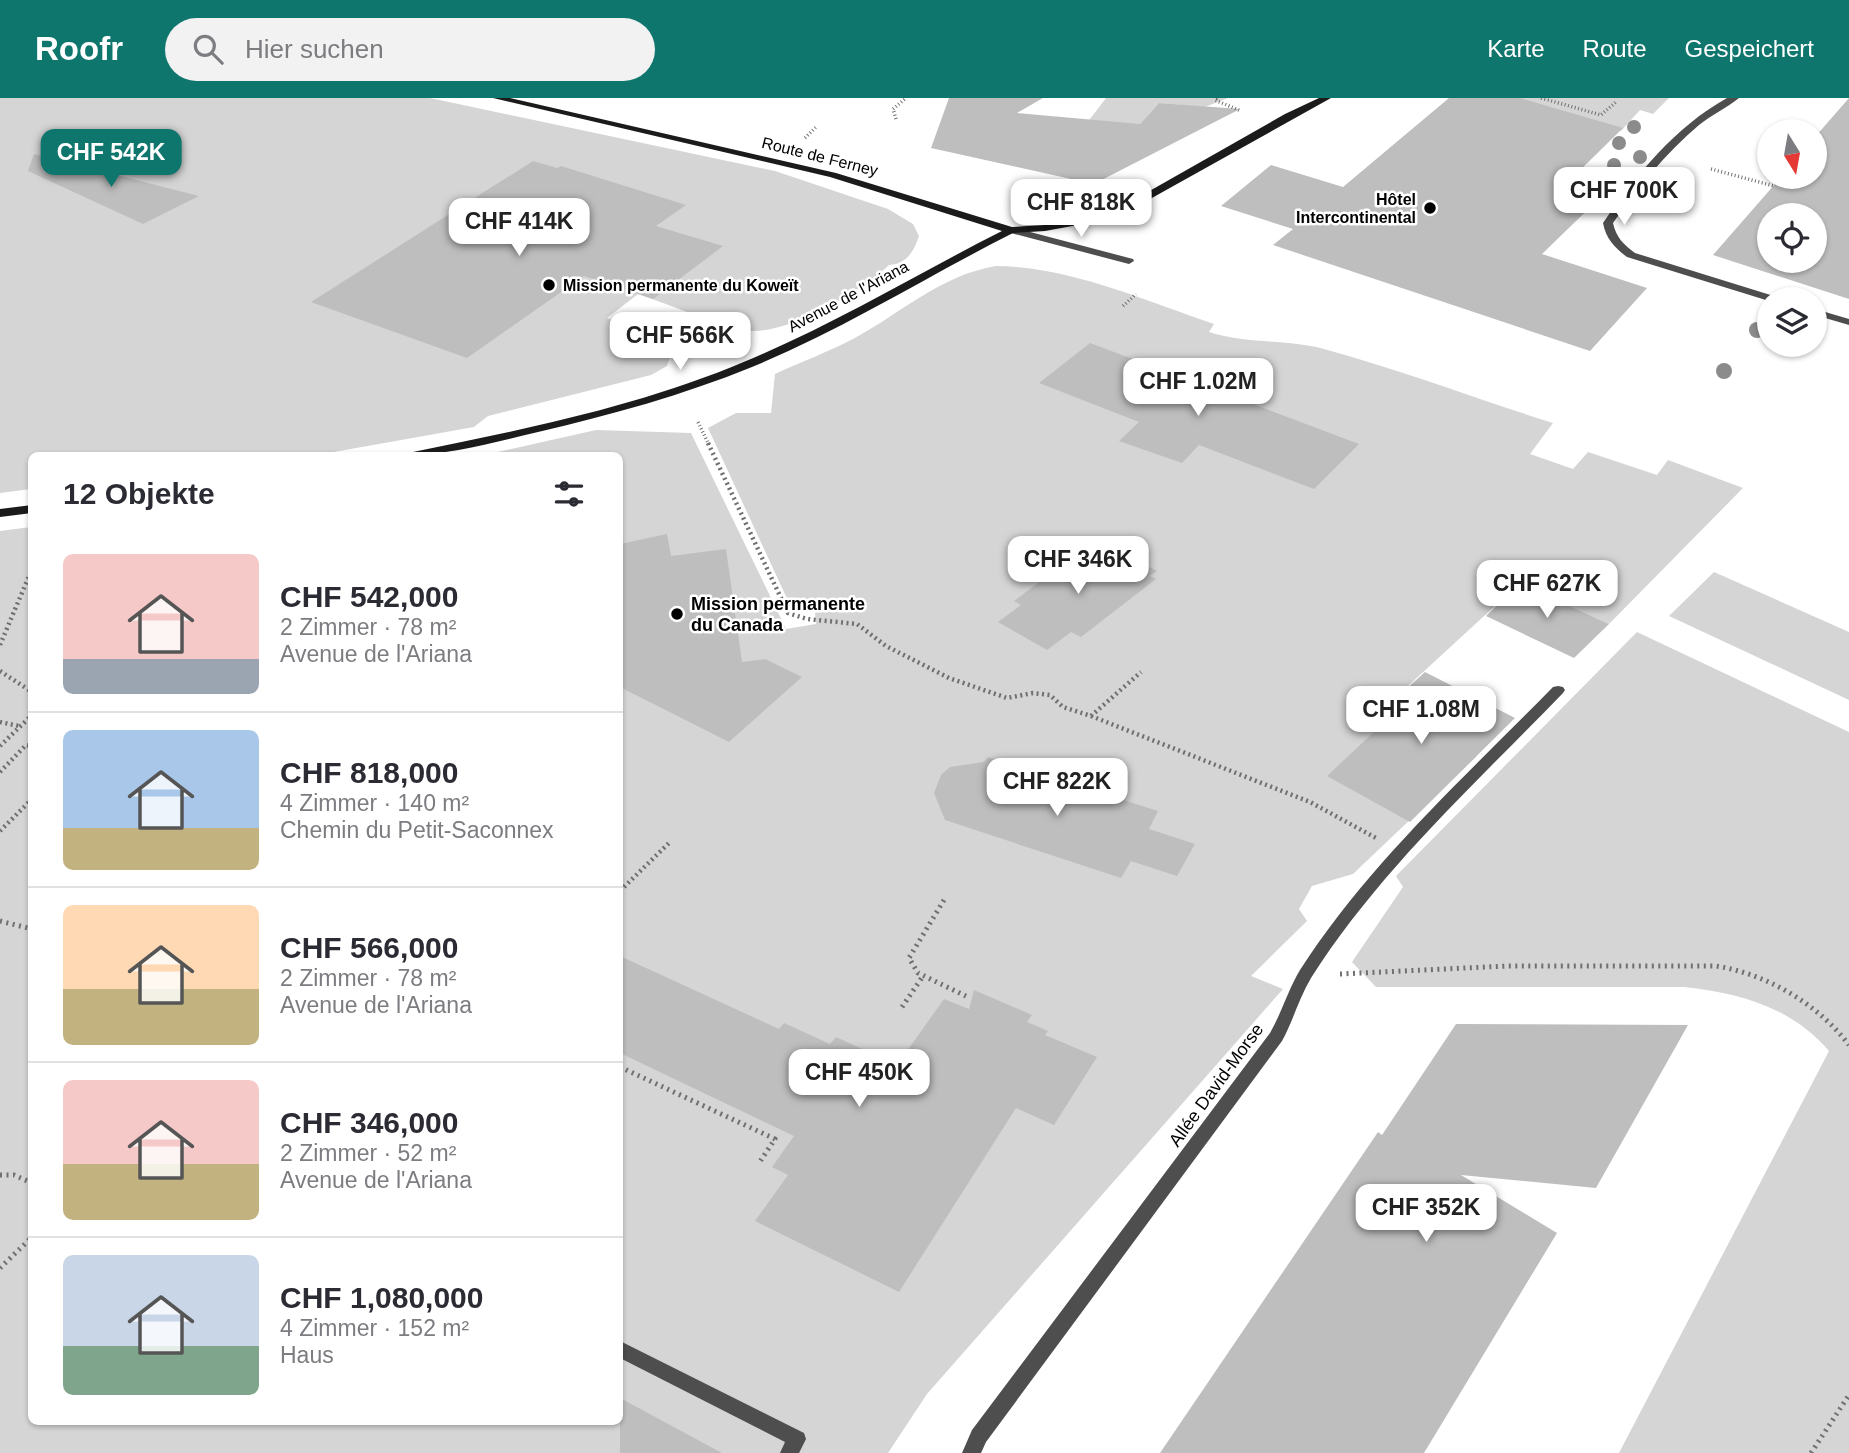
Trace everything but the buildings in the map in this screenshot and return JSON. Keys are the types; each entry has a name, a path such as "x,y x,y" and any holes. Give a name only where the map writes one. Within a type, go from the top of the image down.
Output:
{"street":[{"name":"Route de Ferney","path":"498,98 833,175 1011,230 1129,261"},
{"path":"1011,230 1045,229 1112,216 1288,116 1326,98"},
{"path":"1734,98 1711,108 1637,183 1608,223 1609,234 1616,244 1631,255 1757,294"},
{"name":"Avenue de l'Ariana","path":"427,452 583,418 712,379 836,323 898,286 1011,230"},
{"path":"1827,316 1849,322"},
{"path":"0,513 28,510"},
{"name":"Allée David-Morse","path":"971,1453 979,1436 1276,1037 1304,977 1348,914 1401,852 1559,690"},
{"path":"623,1351 797,1439 789,1453"}],"path":[{"path":"895,119 893,109 906,98"},
{"path":"1217,98 1214,100 1245,113"},
{"path":"1541,98 1601,115 1616,102"},
{"path":"805,138 817,126"},
{"path":"1710,169 1757,181"},
{"path":"1123,306 1136,294"},
{"path":"698,422 788,613 807,619 857,624 927,670 1007,698 1025,697 1033,693 1050,695 1063,707 1310,802 1401,852"},
{"path":"0,645 28,578"},
{"path":"0,671 28,689"},
{"path":"1091,716 1141,672"},
{"path":"1,745 28,719"},
{"path":"0,722 20,726"},
{"path":"0,772 28,745"},
{"path":"0,831 28,803"},
{"path":"623,888 671,841"},
{"path":"944,900 909,958 923,976 970,998"},
{"path":"0,920 28,928"},
{"path":"1304,977 1493,967 1672,964 1730,968 1809,1006 1849,1045"},
{"path":"902,1007 923,976"},
{"path":"623,1068 775,1139 759,1163"},
{"path":"0,1175 15,1175 28,1181"},
{"path":"0,1268 28,1241"},
{"path":"1811,1453 1849,1395"}],"shaded area":[{"path":"0,98 430,98 775,171 888,209 913,224 919,236 912,252 905,259 889,265 842,299 801,320 761,331 732,327 638,294 607,318 665,341 671,353 667,366 651,375 488,416 474,427 334,452 28,452 28,489 0,493"},
{"path":"1106,98 1228,98 1205,107 1159,103 1140,124 1087,123"},
{"path":"1506,98 1669,98 1653,114 1640,110 1621,131"},
{"path":"996,266 1079,278 1214,324 1209,332 1324,349 1382,366 1553,423 1530,454 1573,469 1588,452 1657,475 1668,460 1743,488 1609,624 1520,583 1384,708 1476,757 1353,874 1312,886 1299,909 1307,921 1251,976 1283,989 927,1394 888,1453 0,1453 0,531 28,527 28,1425 623,1425 623,452 497,452 596,430 691,433 786,629 816,624 814,601 790,605 708,428 736,413 771,413 775,374 853,339 939,286"},
{"path":"1714,572 1849,632 1849,700 1669,616"},
{"path":"1637,632 1849,732 1849,1453 1619,1453 1829,1051 1814,1036 1781,1013 1725,993 1684,987 1376,987 1352,962 1403,887 1396,876"}],"place":[{"name":"Hôtel Intercontinental","path":"1430,208"},
{"name":"Mission permanente du Koweït","path":"549,285"},
{"name":"Mission permanente du Canada","path":"677,614"}]}
